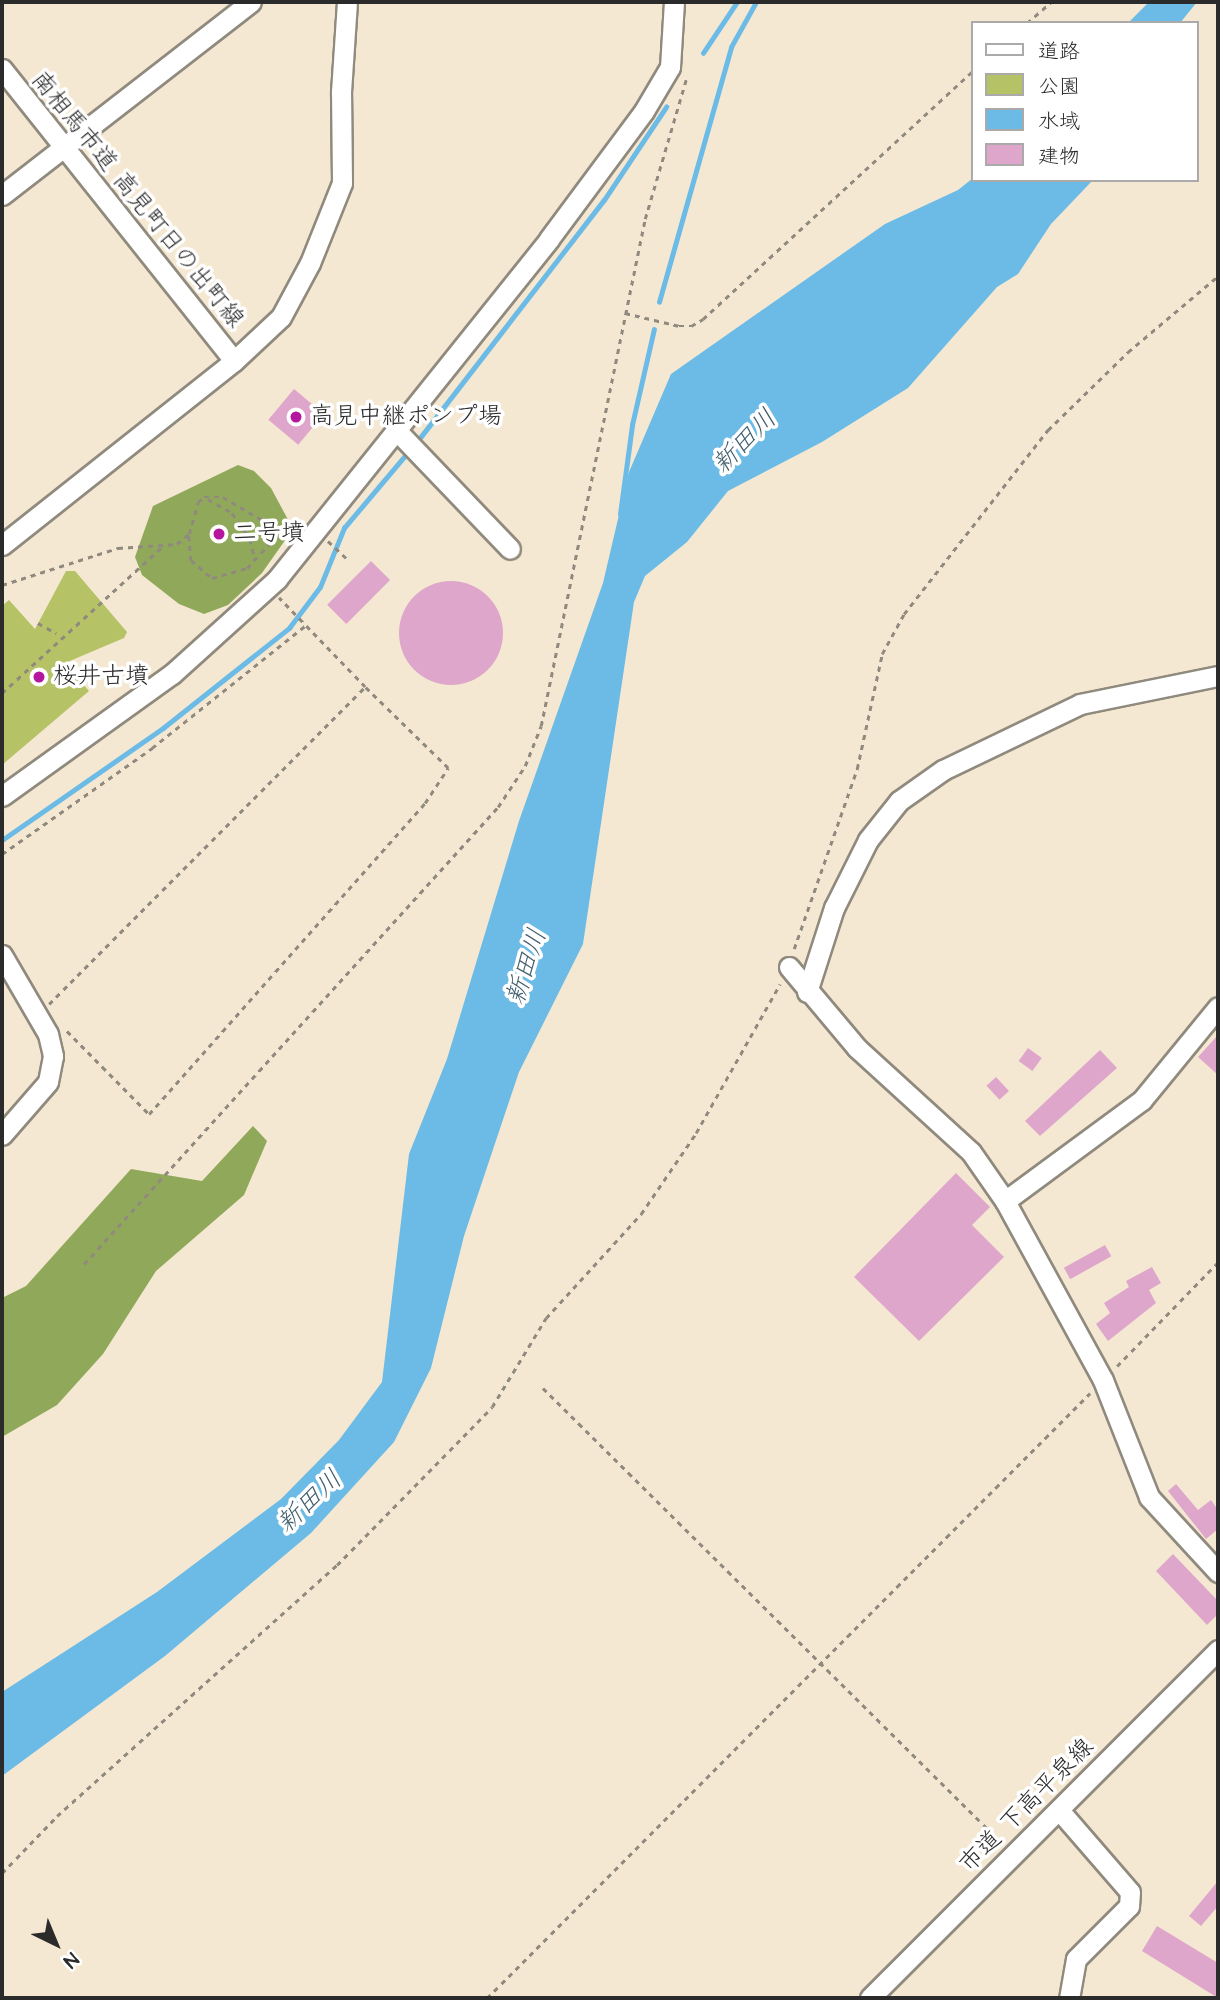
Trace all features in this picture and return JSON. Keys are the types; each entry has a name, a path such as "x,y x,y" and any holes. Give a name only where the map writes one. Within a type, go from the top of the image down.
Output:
{"street":[{"path":"2,195 251,2"},
{"path":"2,545 234,361 281,317 310,263 342,183 341,92 347,2"},
{"path":"2,796 172,674 277,579 320,534 401,435 636,121 670,66 674,53 674,2"},
{"name":"南相馬市道 高見町日の出町線","path":"2,69 234,361"},
{"path":"401,435 510,550"},
{"path":"807,992 834,908 868,839 899,801 943,770 1080,705 1218,676"},
{"path":"2,955 37,1016 53,1056 48,1082 2,1135"},
{"path":"789,967 807,992 880,1071 958,1135 1005,1201 1103,1380 1149,1497 1218,1572"},
{"path":"1005,1201 1142,1100 1218,1007"},
{"name":"市道 下高平泉線","path":"870,1998 1218,1650"},
{"path":"1059,1810 1130,1892 1129,1906 1076,1959 1069,1998"}],"path":[{"path":"1029,21 1051,2"},
{"path":"84,1264 498,807 525,766 541,726 645,219 687,86 686,67 674,53"},
{"path":"625,313 678,326 691,326 703,319 972,72"},
{"path":"2,1873 57,1816 337,1565 492,1407 546,1318 641,1214 696,1133 789,967 857,769 883,653 904,614 1048,430 1118,361 1218,276"},
{"path":"281,531 223,497 204,497 198,502 189,534 191,560 212,578 247,568 281,531 303,518 346,558"},
{"path":"204,497 232,513 250,539 255,559"},
{"path":"2,585 118,548 177,544 189,534"},
{"path":"2,693 162,547"},
{"path":"65,1029 149,1114 425,803 448,768 365,687 281,599"},
{"path":"38,623 56,633"},
{"path":"2,854 152,748 306,625"},
{"path":"37,1016 365,687"},
{"path":"487,1998 1218,1262"},
{"path":"542,1388 1013,1854"}],"green space":[{"path":"238,465 254,471 271,488 293,529 262,573 228,605 204,614 179,604 142,575 135,557 153,506"},
{"name":"桜井古墳","path":"66,571 75,571 127,632 124,638 65,663 89,691 2,765 2,606 9,600 35,629"},
{"path":"253,1126 267,1141 244,1195 156,1271 103,1354 57,1405 2,1437 2,1298 26,1286 131,1169 202,1181"}],"water":[{"path":"1149,2 1197,2 1182,21 1130,21"},
{"name":"新田川","path":"972,179 972,182 1091,182 1051,224 1018,274 997,287 908,388 822,442 728,491 687,542 645,576 634,602 583,944 519,1072 464,1236 431,1368 394,1442 311,1533 165,1656 2,1776 2,1692 157,1592 281,1499 339,1440 382,1382 409,1154 447,1059 519,821 603,583 629,472 671,374 885,224 958,190"}],"building":[{"name":"高見中継ポンプ場","path":"294,389 324,414 298,445 268,420"},
{"path":"371,561 390,580 346,624 327,605"},
{"path":"451,581 471,585 488,596 499,613 503,633 499,653 488,670 471,681 451,685 431,681 414,670 403,653 399,633 403,613 414,596 431,585"},
{"path":"1218,1035 1218,1075 1198,1057"},
{"path":"1028,1048 1042,1058 1032,1071 1019,1061"},
{"path":"1100,1050 1117,1068 1040,1136 1025,1121"},
{"path":"996,1077 1009,1091 999,1100 986,1086"},
{"path":"956,1173 990,1207 972,1225 1004,1257 919,1341 854,1277"},
{"path":"1105,1245 1111,1256 1070,1279 1064,1268"},
{"path":"1152,1267 1161,1283 1149,1290 1156,1303 1108,1341 1096,1324 1110,1313 1104,1303 1129,1287 1126,1281"},
{"path":"1176,1484 1198,1510 1211,1500 1218,1510 1218,1529 1206,1539 1168,1491"},
{"path":"1173,1554 1218,1601 1218,1614 1207,1625 1156,1571"},
{"path":"1218,1881 1218,1906 1201,1926 1189,1916"},
{"path":"1157,1926 1218,1963 1218,1998 1142,1951"}],"waterway":[{"path":"703,53 737,2"},
{"path":"659,302 731,47 756,2"},
{"path":"416,443 604,200 666,107"},
{"path":"620,514 632,425 654,329"},
{"path":"2,840 163,728 289,628 320,587 344,528 408,452"}],"place":[{"name":"高見中継ポンプ場","path":"296,417"},
{"name":"二号墳","path":"219,534"},
{"name":"桜井古墳","path":"39,677"}]}
